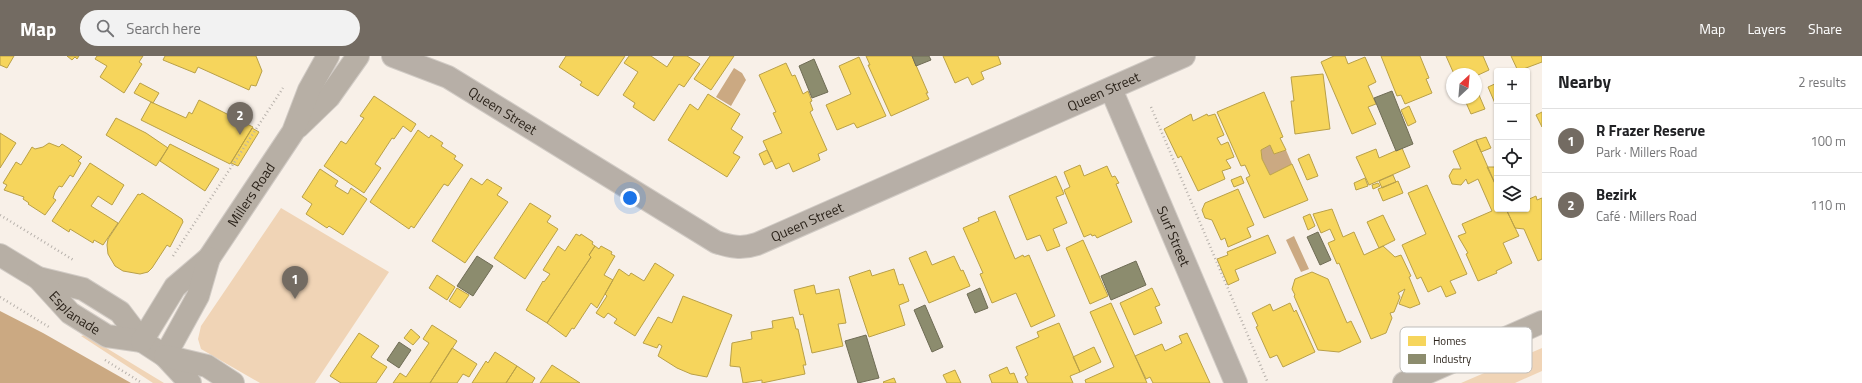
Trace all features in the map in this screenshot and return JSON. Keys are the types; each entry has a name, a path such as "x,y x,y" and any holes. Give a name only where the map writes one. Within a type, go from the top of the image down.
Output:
{"street":[{"name":"Millers Road","path":"293,132 309,90 328,56"},
{"name":"Millers Road","path":"142,341 175,288 209,258 293,132 329,97 358,56"},
{"name":"Queen Street","path":"393,56 448,76"},
{"name":"Queen Street","path":"426,56 448,76 716,242 734,248 747,247 757,244 1184,56"},
{"name":"Surf Street","path":"1111,89 1236,383"},
{"name":"Esplanade","path":"0,255 38,278 70,313 106,336 142,341 165,356 190,383"},
{"name":"Millers Road","path":"165,356 198,296 209,258"},
{"path":"1531,327 1542,322"},
{"name":"Esplanade","path":"165,356 207,366 234,383"},
{"path":"1404,383 1427,373"}],"path":[{"path":"172,258 287,82"},
{"path":"1151,107 1268,383"},
{"path":"0,215 78,263"}],"shaded area":[{"path":"734,68 742,73 746,80 731,106 716,97"},
{"path":"1270,145 1274,154 1286,150 1292,164 1270,175 1262,159 1261,150"},
{"path":"281,208 389,272 315,383 260,383 201,349 198,339 201,326"},
{"path":"1294,236 1309,269 1301,272 1286,240"},
{"path":"0,311 43,333 131,383 0,383"},
{"path":"85,335 164,383 153,383 81,336"},
{"path":"1542,348 1542,371 1515,383 1461,383 1484,373 1532,373 1532,352"}],"building: Homes":[{"path":"0,56 14,56 7,68 0,65"},
{"path":"67,56 79,56 77,59 75,57 72,60"},
{"path":"97,56 143,56 139,62 142,64 124,93 100,77 107,66 95,59"},
{"path":"165,56 256,56 262,71 256,86 251,85 249,90 198,67 195,73 163,60"},
{"path":"566,56 625,56 598,96 580,85 582,82 559,67"},
{"path":"629,56 651,56 667,67 674,56 687,56 700,64 684,87 679,84 654,121 633,107 635,103 623,95 638,72 624,63"},
{"path":"710,56 734,56 711,90 694,79"},
{"path":"866,56 912,56 928,93 926,93 929,99 891,116 868,65 870,65"},
{"path":"943,56 998,56 1001,64 981,72 984,79 972,85 968,77 955,83"},
{"path":"1334,56 1345,56 1348,64 1365,57 1376,82 1368,86 1376,104 1368,107 1376,124 1352,134 1321,62"},
{"path":"1381,56 1420,56 1429,78 1426,79 1432,93 1405,104 1401,95 1397,96"},
{"path":"1446,56 1483,56 1489,70 1482,73 1482,68 1451,68"},
{"path":"1511,56 1542,56 1542,62 1526,68 1517,68"},
{"path":"859,57 886,116 857,128 854,123 837,130 826,105 851,94 839,66"},
{"path":"786,63 792,76 795,75 803,94 808,91 812,101 810,102 813,110 810,112 827,150 818,154 820,160 793,172 789,163 776,169 763,141 782,133 773,113 776,112 759,75"},
{"path":"1323,74 1330,129 1295,134 1291,101 1294,101 1291,77"},
{"path":"140,83 159,93 153,103 134,93"},
{"path":"1494,84 1494,101 1488,87"},
{"path":"1264,92 1283,137 1280,138 1286,150 1274,154 1270,145 1261,150 1262,159 1270,175 1292,164 1308,200 1264,218 1246,178 1250,176 1245,165 1241,166 1217,112"},
{"path":"708,94 740,114 731,129 743,137 733,153 740,157 727,177 668,140 690,104 698,110"},
{"path":"374,96 416,124 411,132 403,126 394,139 392,138 375,164 381,168 364,193 324,166 341,141 346,144 364,118 360,116"},
{"path":"199,100 253,127 230,164 141,120 151,102 186,118 189,112 192,114"},
{"path":"1482,102 1485,109 1471,114 1467,104 1482,104"},
{"path":"1409,106 1416,122 1408,126 1401,110"},
{"path":"1542,112 1542,127 1536,115"},
{"path":"1191,114 1193,121 1207,114 1208,116 1215,114 1224,135 1217,138 1221,145 1228,142 1234,157 1226,160 1231,168 1222,171 1225,179 1198,191 1181,156 1178,158 1164,129"},
{"path":"116,118 146,133 168,148 156,166 106,135"},
{"path":"252,128 259,132 238,166 231,163"},
{"path":"418,130 429,138 431,135 443,143 441,146 456,156 454,159 463,165 448,186 444,184 414,228 411,226 409,229 370,202"},
{"path":"0,133 16,143 0,168"},
{"path":"1486,137 1491,148 1481,152 1476,140"},
{"path":"1476,140 1494,181 1494,212 1507,212 1519,236 1503,243 1512,263 1496,271 1497,273 1478,281 1466,254 1468,253 1458,236 1466,233 1462,224 1492,211 1478,179 1468,184 1466,179 1461,185 1452,184 1449,176 1453,169 1461,169 1453,151"},
{"path":"49,143 59,147 62,144 82,157 78,161 81,163 73,177 70,175 62,187 59,186 55,192 53,198 56,200 45,215 28,204 29,203 23,199 24,197 4,190 7,185 3,183 16,162 21,165 32,147 35,149 43,147"},
{"path":"170,144 219,169 205,191 160,161"},
{"path":"1402,148 1410,167 1369,185 1356,157 1376,149 1379,158"},
{"path":"767,150 772,161 764,165 759,154"},
{"path":"1309,154 1318,176 1307,180 1298,159"},
{"path":"90,163 124,185 112,205 98,196 91,206 118,223 103,245 94,240 93,243 70,229 69,232 52,221"},
{"path":"1080,165 1084,176 1107,166 1112,177 1115,176 1119,183 1116,184 1132,222 1097,238 1095,235 1092,236 1091,234 1084,237 1064,190 1070,187 1064,172"},
{"path":"1487,167 1494,167 1494,182"},
{"path":"320,169 338,181 335,186 348,194 351,188 367,199 343,235 329,226 327,228 306,214 312,204 302,197"},
{"path":"1393,175 1396,182 1382,188 1379,181"},
{"path":"1056,176 1064,194 1056,197 1067,223 1053,229 1060,246 1047,251 1040,235 1027,240 1009,196"},
{"path":"1241,176 1244,183 1234,187 1231,180"},
{"path":"471,178 482,185 487,179 502,188 497,195 508,202 465,263 432,241"},
{"path":"1365,178 1368,186 1356,190 1354,183"},
{"path":"1398,181 1403,193 1383,201 1378,189"},
{"path":"1378,183 1380,186 1373,189 1372,185"},
{"path":"1427,185 1467,274 1450,281 1456,293 1446,297 1441,286 1428,292 1421,277 1417,279 1402,245 1426,234 1408,193"},
{"path":"1238,189 1254,225 1247,228 1251,237 1228,247 1225,238 1221,240 1212,220 1205,218 1202,210 1205,203"},
{"path":"142,193 182,219 183,222 170,247 167,245 148,272 140,274 123,271 115,266 108,254 107,245 108,239 138,194 140,195"},
{"path":"1536,196 1537,200 1542,198 1542,259 1538,261 1524,229 1515,228 1507,212 1530,212 1530,199"},
{"path":"530,203 551,216 547,222 558,229 525,279 494,258"},
{"path":"1332,209 1343,237 1354,232 1364,255 1383,246 1395,257 1401,255 1411,276 1409,277 1420,304 1410,308 1399,304 1405,289 1398,293 1400,297 1394,312 1390,313 1392,318 1386,333 1371,339 1339,263 1337,264 1328,243 1335,240 1330,229 1321,233 1313,214"},
{"path":"995,211 1015,259 1023,255 1024,257 1029,255 1055,316 1031,327 1016,293 992,303 980,274 983,273 963,228 979,221 978,218"},
{"path":"1310,214 1315,226 1308,230 1303,217"},
{"path":"1383,215 1395,240 1379,248 1367,222"},
{"path":"576,234 580,236 581,234 593,242 592,244 595,246 589,255 591,257 547,323 526,310 543,281 544,282 550,274 543,270 558,246 565,251"},
{"path":"1268,235 1276,253 1235,270 1239,280 1228,285 1217,259 1228,255 1227,252"},
{"path":"1083,240 1108,296 1090,304 1066,248"},
{"path":"595,246 599,249 601,246 612,252 611,254 615,256 604,275 613,280 597,308 591,303 574,329 572,328 566,337 547,323 591,257 589,255"},
{"path":"926,251 932,265 954,256 961,271 963,270 970,286 929,303 909,258"},
{"path":"655,263 674,275 635,336 614,323 617,319 608,313 604,318 596,313 607,296 605,294 619,269 629,276 631,273 644,281"},
{"path":"894,269 899,285 903,284 909,301 899,305 905,325 869,337 849,277 870,270 872,276"},
{"path":"1312,272 1328,279 1347,323 1351,321 1361,342 1339,352 1318,350 1292,289 1295,279"},
{"path":"437,275 455,287 447,300 429,288"},
{"path":"814,285 816,294 839,289 846,323 838,324 843,346 812,353 803,314 800,315 794,290"},
{"path":"457,288 469,295 460,308 449,301"},
{"path":"1152,288 1160,305 1155,307 1162,323 1134,335 1120,303"},
{"path":"683,296 732,315 707,377 691,374 677,368 658,356 662,346 659,344 657,348 643,343 658,317 672,323"},
{"path":"1111,303 1147,383 1086,383 1085,380 1114,367 1090,312"},
{"path":"1290,303 1294,312 1296,310 1315,352 1283,367 1277,355 1270,358 1256,327 1258,326 1252,313 1270,304 1273,311"},
{"path":"793,317 796,329 798,329 806,365 803,365 805,374 762,383 762,380 743,383 740,367 730,366 732,343 752,339 751,332 773,328 772,321"},
{"path":"1059,323 1080,372 1070,376 1073,383 1028,383 1025,377 1028,375 1016,347 1039,337 1037,332"},
{"path":"432,325 457,341 430,383 393,383 400,373 406,377 429,343 423,339"},
{"path":"411,329 420,337 413,345 404,338"},
{"path":"359,333 379,346 371,357 387,367 376,383 341,383 330,376"},
{"path":"1187,333 1210,383 1153,383 1150,377 1146,379 1135,356 1162,344 1165,351 1182,343 1179,336"},
{"path":"1094,347 1101,362 1080,372 1073,357"},
{"path":"452,348 477,364 469,377 463,374 457,383 430,383"},
{"path":"495,352 517,366 506,383 472,383 486,361 488,363"},
{"path":"552,365 580,383 540,383"},
{"path":"517,366 535,378 532,383 506,383"},
{"path":"1007,367 1010,374 1014,373 1018,383 992,383 989,375"},
{"path":"955,370 961,383 947,383 943,375"},
{"path":"894,378 896,383 883,382"}],"building: Industry":[{"path":"912,56 929,56 931,60 916,66"},
{"path":"814,59 828,92 812,98 799,66"},
{"path":"1392,91 1413,144 1396,151 1374,98"},
{"path":"1318,232 1331,260 1320,265 1307,237"},
{"path":"477,256 493,266 473,296 457,286"},
{"path":"1136,261 1146,285 1111,300 1101,276"},
{"path":"980,288 988,308 975,313 967,294"},
{"path":"925,305 943,347 932,352 914,310"},
{"path":"866,335 879,378 858,383 845,341"},
{"path":"399,342 411,350 399,368 387,360"}],"place":[{"name":"Bezirk","path":"240,135"},
{"name":"R Frazer Reserve","path":"295,299"}]}
